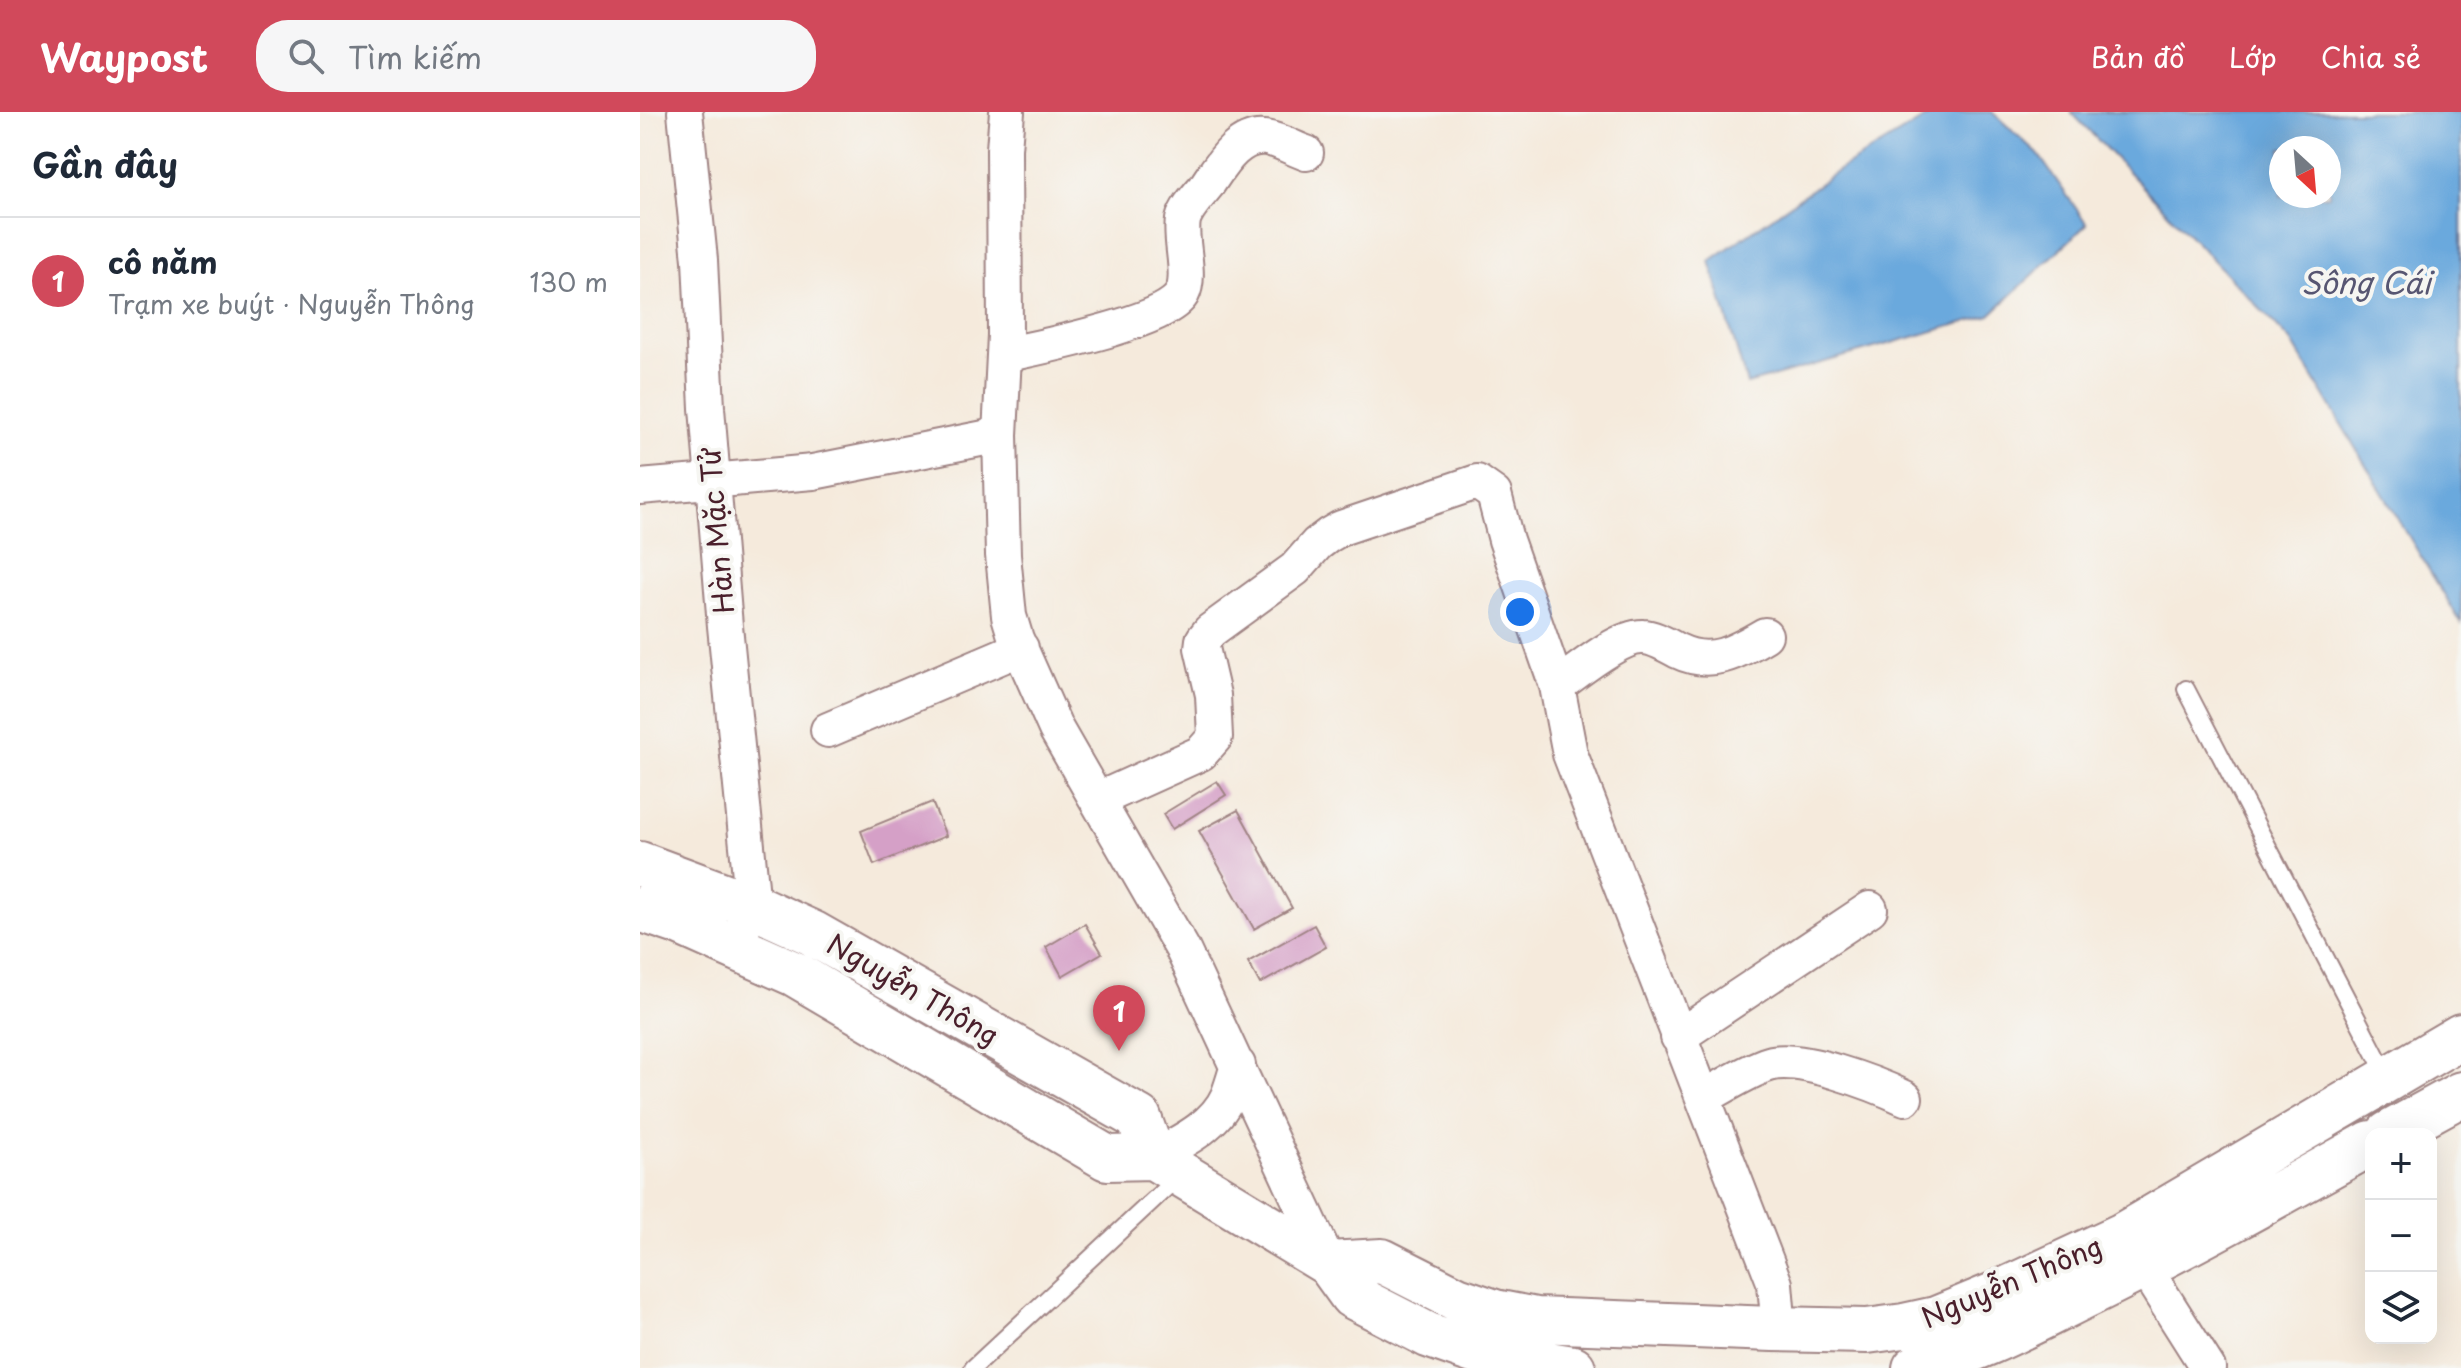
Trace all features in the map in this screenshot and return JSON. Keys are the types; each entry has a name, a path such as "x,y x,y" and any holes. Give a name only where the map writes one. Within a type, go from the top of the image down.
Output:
{"main road":[{"name":"Nguyễn Thông","path":"640,864 696,883 812,933 1139,1118 1167,1166"},
{"name":"Nguyễn Thông","path":"640,909 735,946 795,974 1107,1158 1167,1166"},
{"name":"Nguyễn Thông","path":"1939,1365 2014,1333 2389,1079 2461,1036"},
{"path":"2399,1128 2461,1094"},
{"name":"Nguyễn Thông","path":"1329,1264 1382,1261 1457,1299 1495,1312 1536,1320 1867,1331 1936,1319 1994,1295 2134,1252 2365,1146"},
{"path":"1167,1166 1329,1264 1352,1296 1428,1335 1479,1353 1573,1368"}],"street":[{"name":"Hàn Mặc Tử","path":"685,112 700,260 707,408 732,710 753,906"},
{"path":"1007,112 1000,435 1003,555 1009,616 1056,729 1182,948 1329,1264"},
{"path":"1004,355 1128,324 1173,303 1182,293 1185,278 1183,220 1225,159 1249,139 1266,138 1306,153"},
{"path":"640,487 840,468 1000,435"},
{"path":"1097,800 1201,753 1215,737 1213,695 1202,648 1203,640 1210,631 1295,569 1317,544 1341,528 1477,482 1494,494 1506,540 1557,686 1570,754 1775,1284 1777,1307 1773,1329"},
{"path":"1557,686 1623,641 1644,637 1689,657 1711,659 1735,653 1765,635"},
{"path":"828,730 1021,648"},
{"path":"735,946 753,906"},
{"path":"1678,1037 1870,909"},
{"path":"1703,1098 1769,1064 1784,1063 1839,1073 1905,1098"},
{"path":"1167,1166 1215,1115 1227,1097 1238,1065"},
{"path":"2134,1252 2208,1368"}],"lane":[{"path":"2186,689 2389,1079"},
{"path":"973,1368 1167,1166"}],"water":[{"path":"1935,112 1992,112 2038,154 2087,224 1990,315 1747,384 1710,261 1839,170"},
{"name":"Sông Cái","path":"2071,112 2461,112 2461,623 2291,341"}],"building":[{"path":"1217,781 1226,795 1172,829 1163,814"},
{"path":"932,802 946,836 874,865 861,831"},
{"path":"1238,810 1292,908 1254,929 1199,831"},
{"path":"1085,924 1102,953 1062,976 1046,947"},
{"path":"1314,925 1326,947 1260,984 1248,962"}],"place":[{"name":"cô năm","path":"1119,1051"}]}
